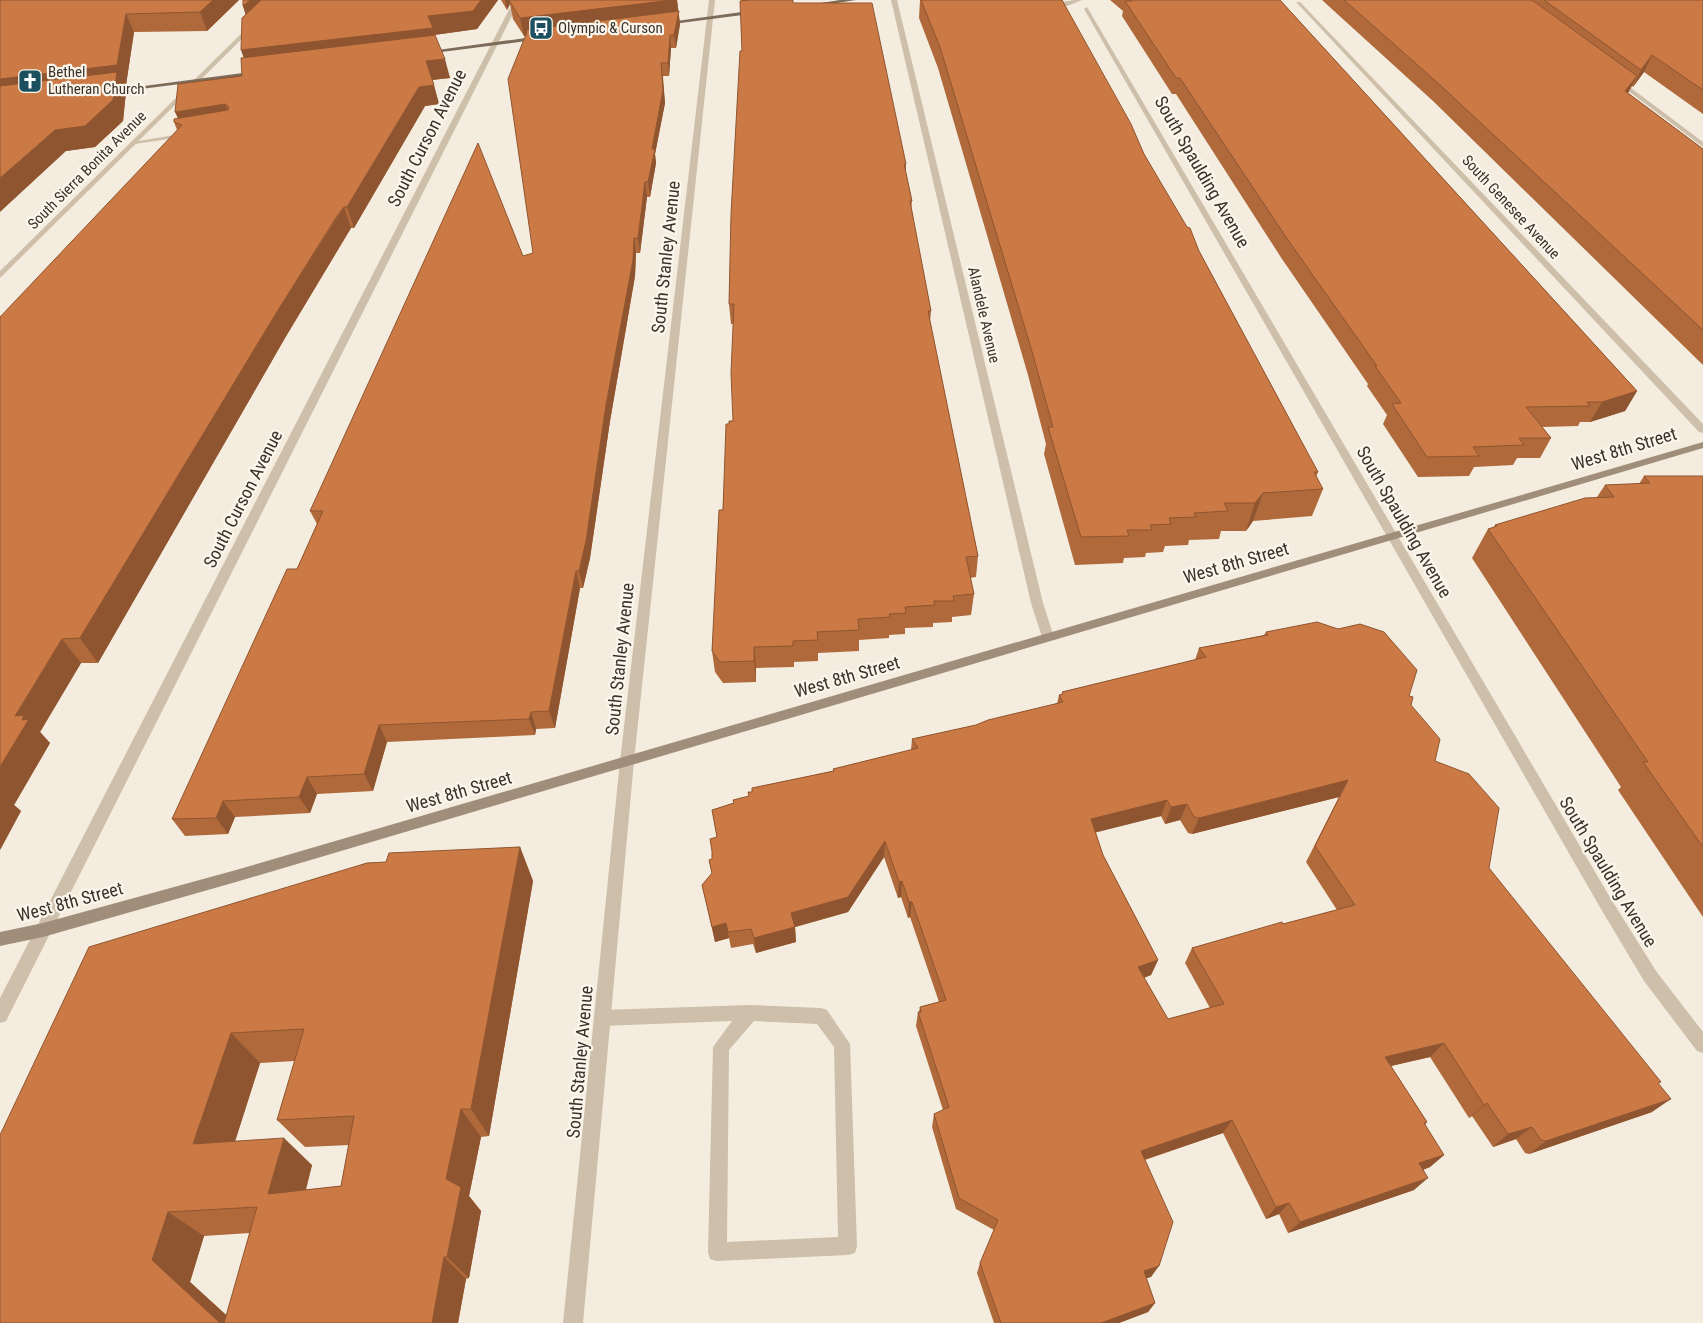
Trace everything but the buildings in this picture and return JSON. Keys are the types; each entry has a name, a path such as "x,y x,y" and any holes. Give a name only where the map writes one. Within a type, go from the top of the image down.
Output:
{"main road":[{"path":"805,6 853,0"},
{"path":"653,24 767,11"},
{"path":"422,53 548,37"},
{"path":"104,92 270,71"}],"street":[{"name":"South Curson Avenue","path":"0,1015 517,0"},
{"name":"South Stanley Avenue","path":"573,1323 627,761 712,0"},
{"name":"Alandele Avenue","path":"894,0 1037,603 1048,637"},
{"path":"1037,6 1082,3"},
{"name":"South Spaulding Avenue","path":"1082,3 1650,976 1703,1044"},
{"name":"South Genesee Avenue","path":"1298,3 1703,430"},
{"name":"South Sierra Bonita Avenue","path":"0,276 258,20"},
{"path":"1612,76 1703,145"},
{"path":"135,142 194,134"},
{"name":"West 8th Street","path":"0,939 43,930 245,873 1703,445"},
{"path":"602,1018 750,1013 821,1016 842,1044 848,1246 717,1252 721,1047 750,1013"}],"place":[{"name":"Olympic & Curson","path":"541,28"},
{"name":"Bethel Lutheran Church","path":"30,81"}]}
